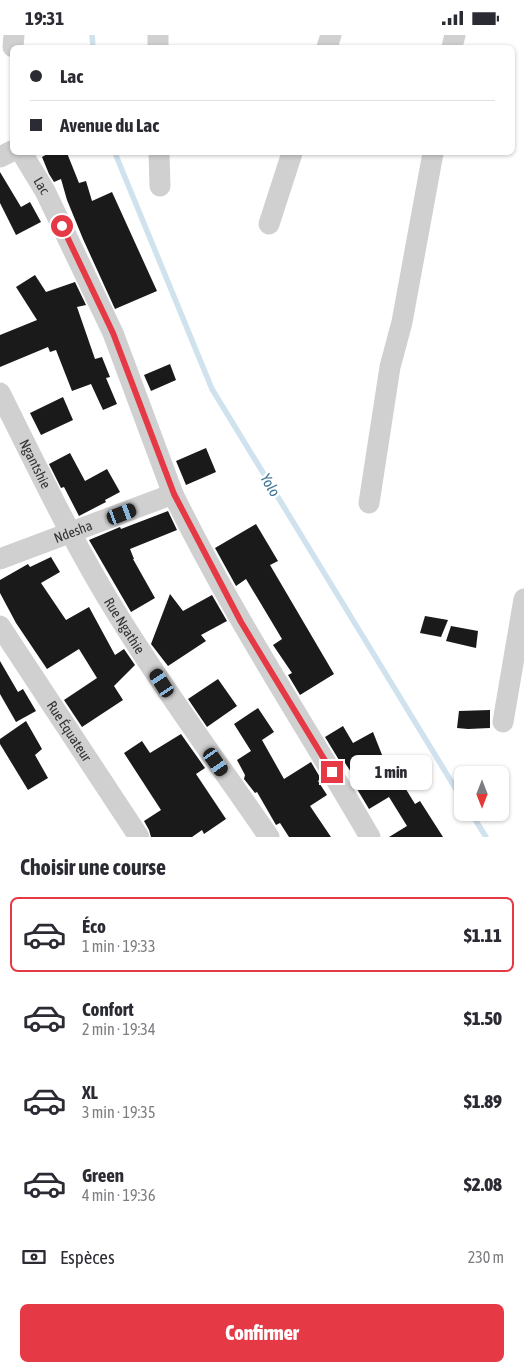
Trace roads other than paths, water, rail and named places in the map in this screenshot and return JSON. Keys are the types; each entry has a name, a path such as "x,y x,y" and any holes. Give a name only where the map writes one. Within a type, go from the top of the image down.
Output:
{"street":[{"name":"Lac","path":"23,155 45,191 113,333 174,494 241,622 370,837"},
{"path":"159,155 160,186"},
{"path":"269,224 291,155"},
{"path":"369,503 390,367 402,322 433,155"},
{"name":"Ngantshie","path":"0,393 70,534"},
{"name":"Ndesha","path":"0,559 174,494"},
{"name":"Rue Ngathie","path":"70,534 118,617 183,716 269,837"},
{"path":"503,722 524,599"},
{"name":"Rue Équateur","path":"0,626 139,837"}],"waterway":[{"name":"Yolo","path":"92,35 93,45"},
{"name":"Yolo","path":"116,155 212,389 454,786"},
{"name":"Yolo","path":"476,821 486,837"}]}
